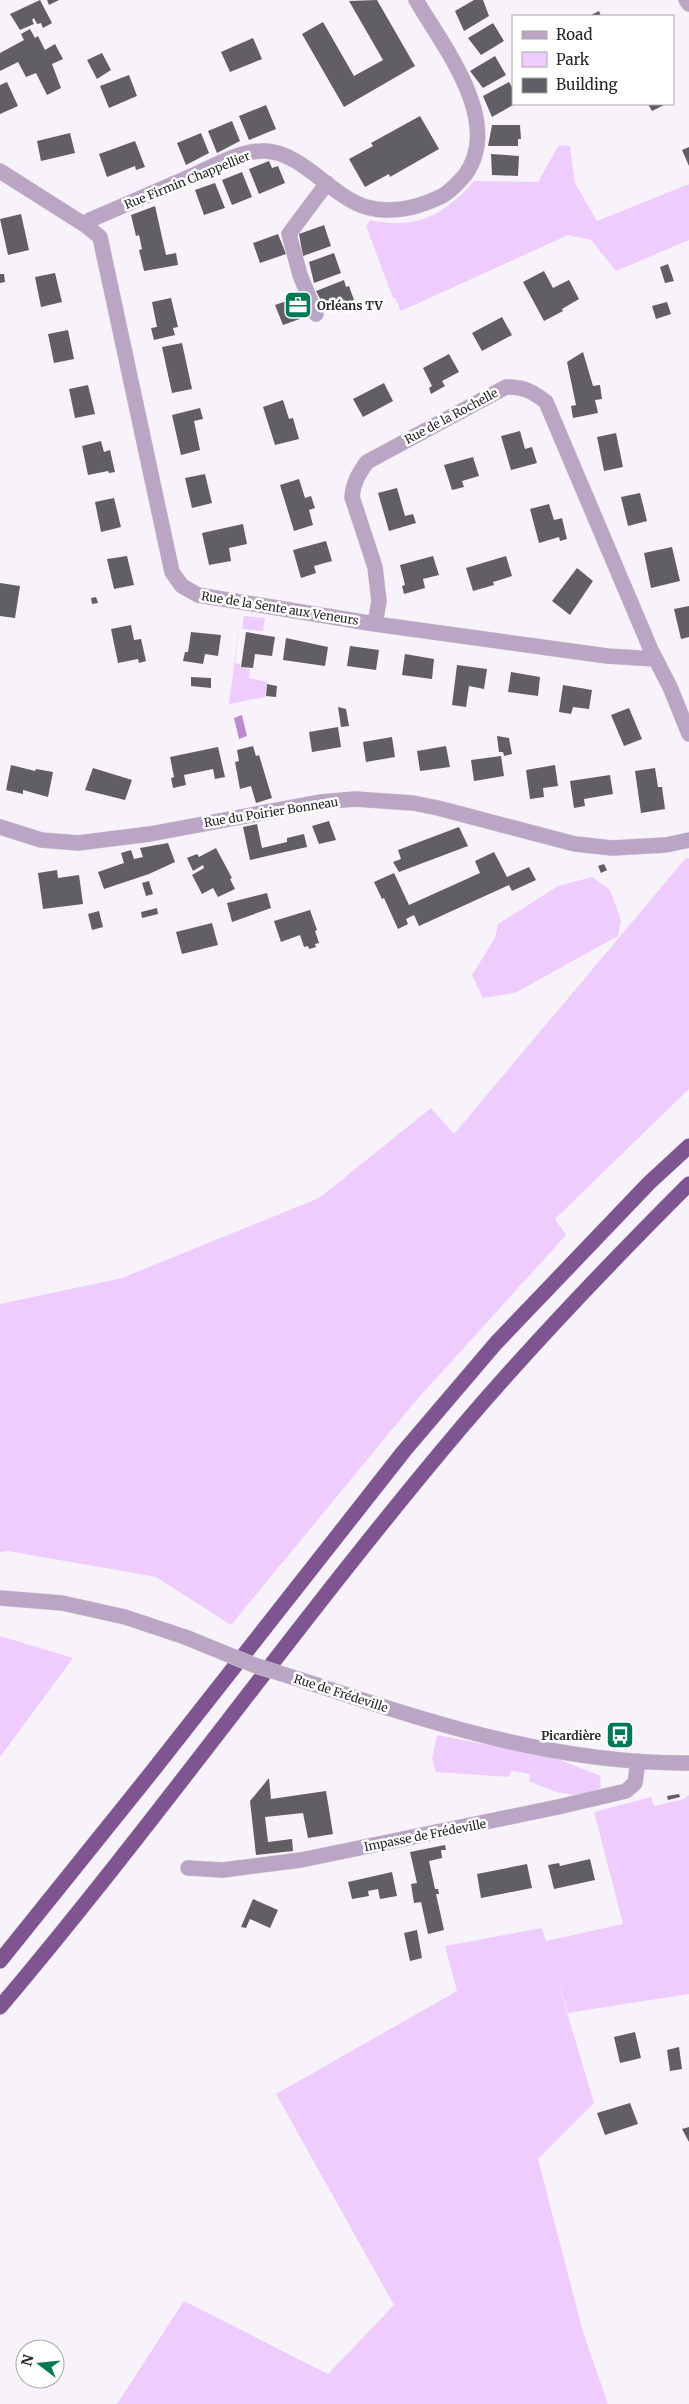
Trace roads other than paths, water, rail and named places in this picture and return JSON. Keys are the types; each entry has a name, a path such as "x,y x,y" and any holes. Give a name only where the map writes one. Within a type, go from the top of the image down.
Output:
{"highway":[{"path":"0,1961 416,1437 496,1342 649,1184 689,1146"},
{"path":"0,2007 201,1758 338,1580 460,1429 611,1262 689,1184"}],"street":[{"name":"Rue Firmin Chappellier","path":"86,225 90,220 222,163 245,154 264,150 294,160 366,207 393,210 420,206 444,195 469,169 474,156 478,132 474,105 461,78 416,0"},
{"path":"686,0 689,4"},
{"name":"Rue de la Sente aux Veneurs","path":"0,171 86,225 100,237 172,572 182,586 198,595 375,624 607,656 655,659"},
{"path":"316,314 300,275 289,234 327,183"},
{"name":"Rue de la Rochelle","path":"375,624 379,601 374,567 352,497 353,485 359,473 367,462 506,387 522,387 533,391 546,402 655,659"},
{"path":"655,659 670,687 689,734"},
{"name":"Rue du Poirier Bonneau","path":"0,827 41,840 78,844 150,834 320,802 355,799 413,803 438,808 575,844 628,848 666,845 689,840"},
{"name":"Rue de Frédeville","path":"0,1598 62,1603 125,1618 185,1637 254,1665 414,1718 495,1740 638,1761 689,1763"},
{"name":"Impasse de Frédeville","path":"188,1868 223,1870 301,1860 553,1809 626,1791 635,1783 638,1761"}],"place":[{"name":"Orléans TV","path":"298,305"},
{"name":"Picardière","path":"620,1735"}]}
